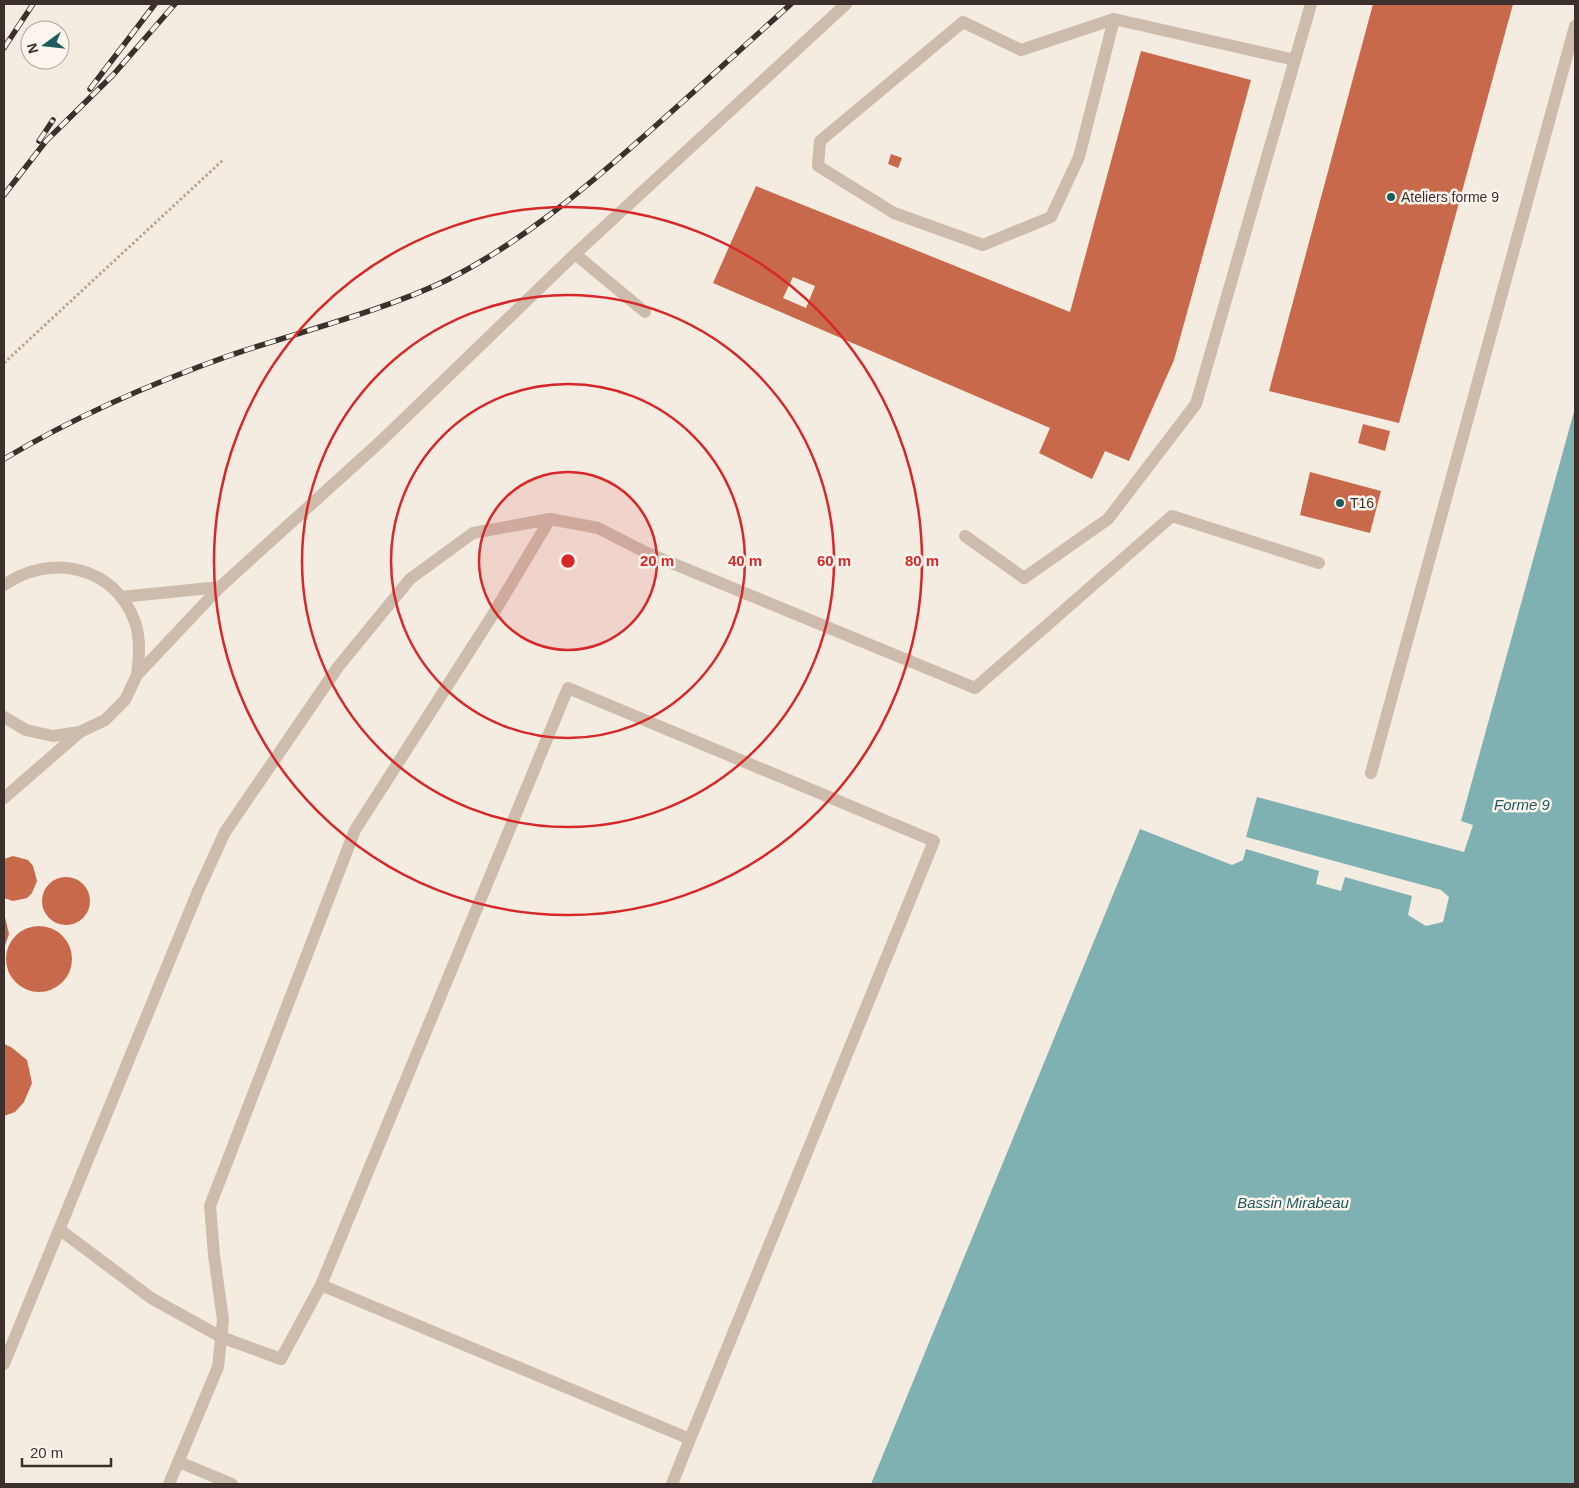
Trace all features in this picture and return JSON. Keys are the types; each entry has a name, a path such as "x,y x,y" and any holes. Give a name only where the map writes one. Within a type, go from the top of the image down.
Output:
{"lane":[{"path":"4,798 80,732 105,720 125,700 137,675 220,587 380,442 575,254 846,4"},
{"path":"965,536 1024,578 1108,519 1196,404 1311,4"},
{"path":"1114,19 1079,157 1050,217 983,246 894,213 818,166 820,140 963,22 1021,50 1114,19 1295,60"},
{"path":"1371,773 1575,26"},
{"path":"575,254 645,312"},
{"path":"4,1364 198,891 225,832 338,667 410,580 473,533 550,519 598,528 646,552 974,688 1172,516 1319,563"},
{"path":"169,1484 218,1367 223,1320 214,1255 210,1206 355,830 492,616 550,519"},
{"path":"4,585 18,575 45,567 74,568 100,578 121,597 135,621 140,648 137,675"},
{"path":"121,597 220,587"},
{"path":"59,1229 151,1298 221,1337 281,1359 321,1284 568,688 595,699 934,841 672,1484"},
{"path":"4,717 26,730 53,736 80,732"},
{"path":"321,1284 690,1439"},
{"path":"179,1462 232,1484"}],"path":[{"path":"4,363 223,160"}],"water":[{"name":"Bassin Mirabeau","path":"1575,408 1575,1484 871,1484 1140,829 1232,865 1243,860 1246,849 1319,871 1316,884 1341,891 1345,877 1412,896 1408,915 1426,926 1443,922 1449,897 1441,890 1246,837 1257,797 1464,852 1473,825 1461,821"}],"building":[{"name":"Ateliers forme 9","path":"1373,4 1513,4 1399,423 1269,391"},
{"path":"1141,51 1251,80 1174,360 1129,461 1105,451 1092,479 1039,453 1050,428 713,283 756,186 1070,312","holes":["793,277 815,286 806,308 783,298"]},
{"path":"891,154 902,158 898,168 888,164"},
{"path":"1363,424 1390,431 1385,451 1358,443"},
{"name":"T16","path":"1310,472 1381,491 1370,533 1300,515"},
{"path":"13,856 28,860 33,866 37,881 32,893 27,898 13,901 4,898 4,859"},
{"path":"61,877 71,877 80,881 86,887 89,892 89,910 80,921 71,925 61,925 52,921 46,915 42,906 42,896 46,887 52,881"},
{"path":"4,913 9,934 4,948"},
{"path":"39,926 51,929 62,936 69,947 72,959 69,971 62,982 51,989 39,992 27,989 16,982 9,971 6,959 9,947 16,936 27,929"},
{"path":"4,1044 11,1047 27,1060 32,1083 24,1102 15,1112 4,1116"}],"railway":[{"path":"4,48 33,4"},
{"path":"90,89 155,4"},
{"path":"4,195 46,141 113,75 175,4"},
{"path":"4,459 31,443 115,401 172,377 231,355 393,303 445,281 472,267 524,234 573,197 791,4"},
{"path":"39,141 53,120"}],"place":[{"name":"Ateliers forme 9","path":"1391,197"},
{"name":"T16","path":"1340,503"}],"water label":[{"name":"Forme 9","path":"1522,804"}]}
